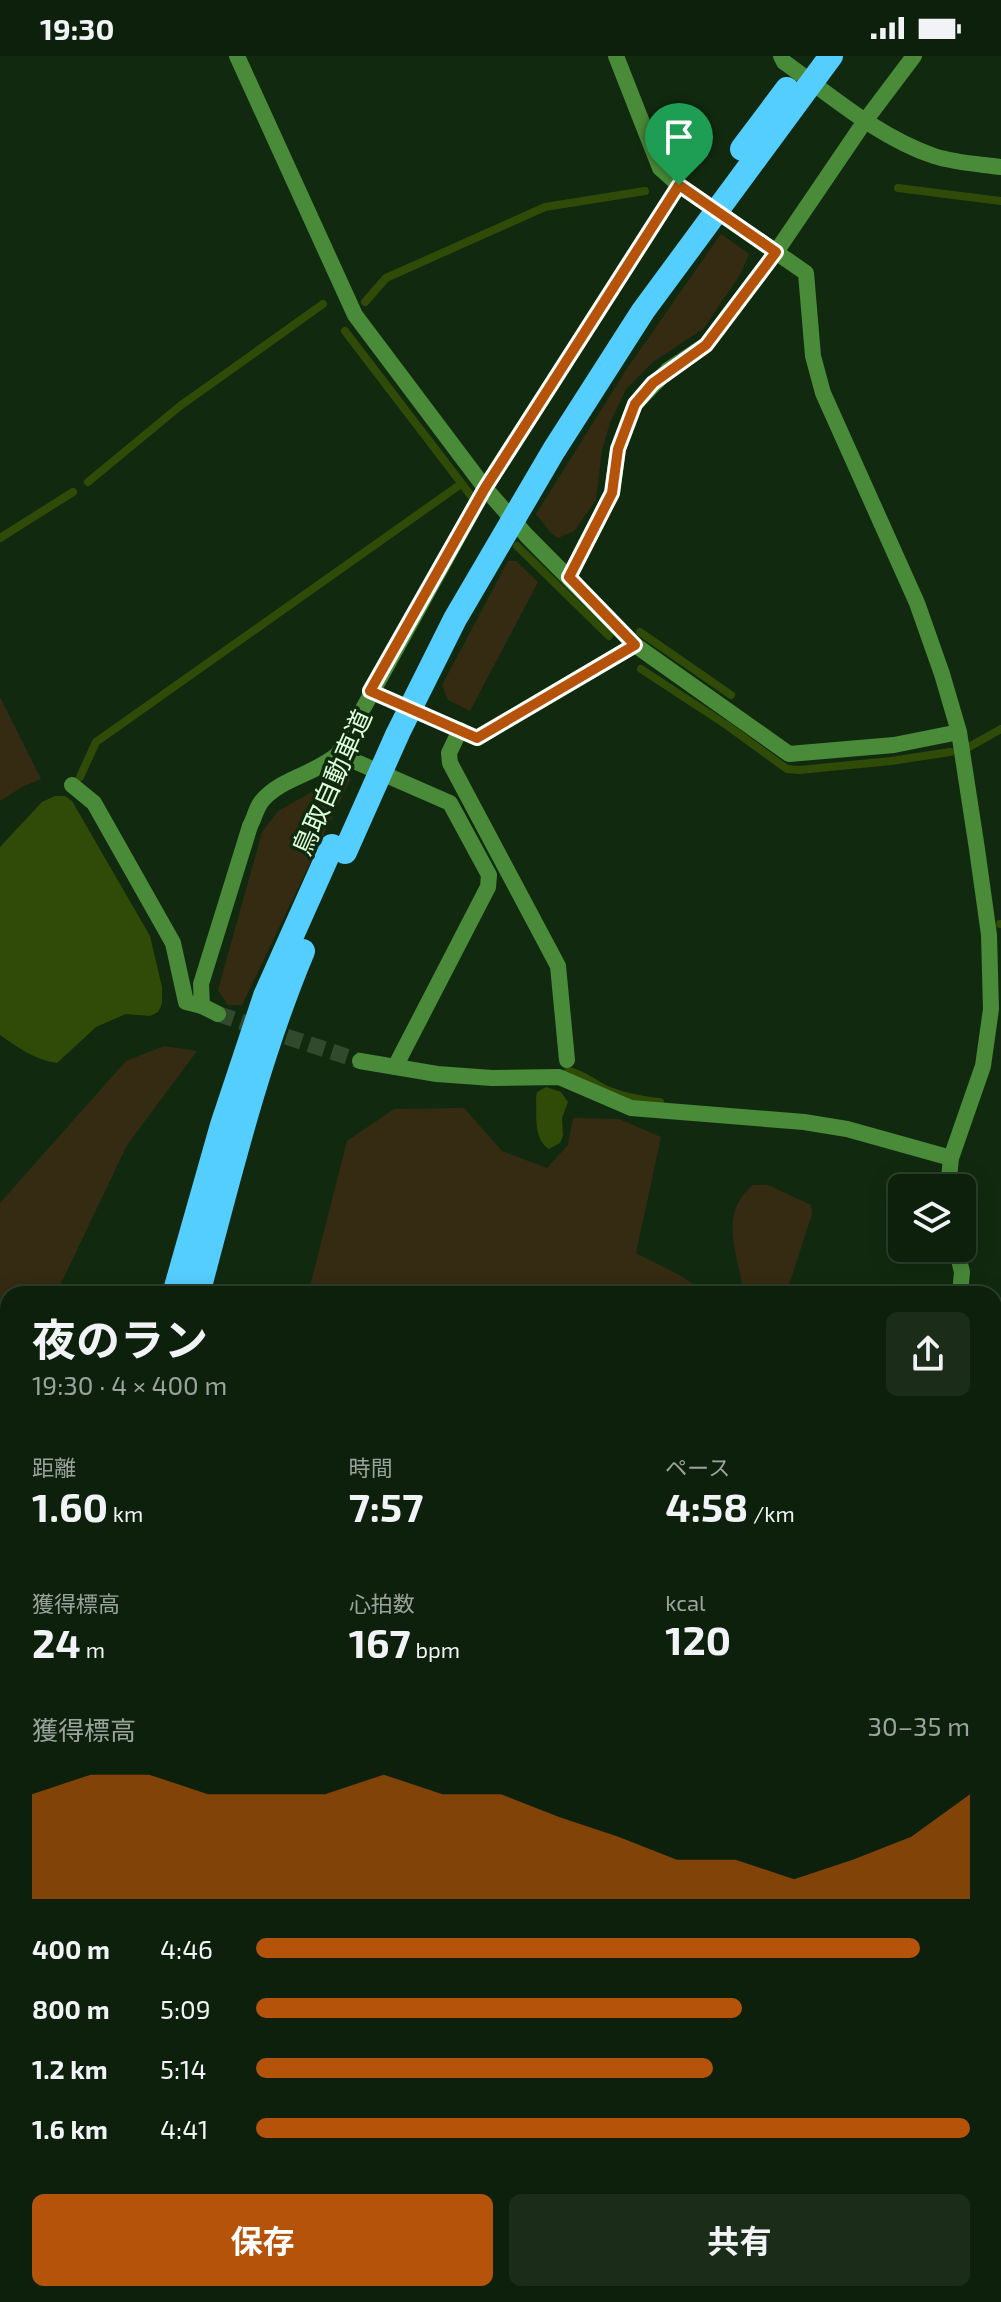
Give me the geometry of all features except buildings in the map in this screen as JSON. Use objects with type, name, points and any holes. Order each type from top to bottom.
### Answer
[{"type":"highway","name":"鳥取自動車道","points":[[200,1286],[241,1133],[282,1002],[338,849],[441,612],[543,441],[633,303],[812,56]]},
{"type":"highway","name":"鳥取自動車道","points":[[176,1286],[222,1125],[265,996],[455,619],[554,450],[643,311],[831,56]]},
{"type":"street","points":[[237,56],[355,315],[485,488],[527,536],[635,645],[789,754],[894,745],[959,732]]},
{"type":"street","points":[[616,56],[660,168],[679,185],[806,273],[813,356],[823,393],[917,603],[942,674],[959,732],[989,935],[991,1009],[983,1066],[951,1158],[949,1174]]},
{"type":"street","points":[[781,56],[784,62],[865,121],[910,147],[938,157],[1001,167]]},
{"type":"street","points":[[569,577],[612,493],[618,449],[635,404],[653,383],[706,345],[776,252],[865,121],[914,56]]},
{"type":"street","points":[[72,785],[94,803],[173,943],[186,1002],[210,1010],[201,984],[260,803],[275,789],[327,764],[338,754],[370,691],[485,488],[679,185]]},
{"type":"street","points":[[370,691],[477,738],[635,645]]},
{"type":"street","points":[[460,730],[449,753],[450,763],[558,966],[567,1060]]},
{"type":"street","points":[[338,754],[450,803],[489,875],[488,887],[395,1067]]},
{"type":"street","points":[[360,1061],[492,1078],[559,1077],[631,1108],[804,1122],[847,1129],[951,1158]]},
{"type":"street","points":[[960,1262],[961,1286]]},
{"type":"shaded area","points":[[721,234],[749,254],[741,273],[704,328],[653,362],[626,389],[610,423],[602,450],[596,500],[574,531],[558,538],[536,514],[626,370]]},
{"type":"shaded area","points":[[508,561],[516,561],[538,582],[470,711],[448,700],[442,685]]},
{"type":"shaded area","points":[[0,697],[41,779],[0,801]]},
{"type":"shaded area","points":[[340,776],[351,778],[242,1005],[228,1005],[218,990],[262,832],[278,811]]},
{"type":"shaded area","points":[[55,796],[65,796],[72,801],[150,936],[162,987],[162,1004],[158,1012],[150,1016],[126,1014],[96,1027],[57,1063],[34,1056],[0,1035],[0,847],[42,802]]},
{"type":"shaded area","points":[[164,1046],[197,1051],[127,1145],[60,1286],[0,1286],[0,1203],[126,1061]]},
{"type":"shaded area","points":[[546,1087],[561,1092],[568,1102],[562,1118],[563,1136],[560,1143],[549,1149],[540,1139],[536,1119],[537,1092]]},
{"type":"shaded area","points":[[464,1108],[502,1151],[547,1168],[568,1145],[573,1118],[619,1119],[661,1137],[636,1253],[696,1286],[310,1286],[347,1141],[394,1109]]},
{"type":"shaded area","points":[[753,1185],[768,1185],[811,1205],[812,1214],[787,1286],[742,1286],[733,1223],[742,1197]]},
{"type":"waterway","points":[[898,188],[1001,201]]},
{"type":"waterway","points":[[365,302],[386,278],[545,207],[645,191]]},
{"type":"waterway","points":[[88,482],[180,406],[323,304]]},
{"type":"waterway","points":[[345,331],[475,501]]},
{"type":"waterway","points":[[80,777],[96,742],[461,484]]},
{"type":"waterway","points":[[0,538],[73,492]]},
{"type":"waterway","points":[[517,546],[609,636]]},
{"type":"waterway","points":[[640,632],[731,695]]},
{"type":"waterway","points":[[641,669],[787,769],[891,761],[950,752]]},
{"type":"waterway","points":[[969,747],[1001,729]]},
{"type":"waterway","points":[[568,1071],[617,1094],[660,1102]]},
{"type":"tunnel","points":[[218,1014],[360,1061]]},
{"type":"route","points":[[679,185],[776,252],[706,345],[668,370],[635,404],[618,449],[612,493],[569,577],[635,645],[477,738],[370,691],[485,488],[679,185]]}]
